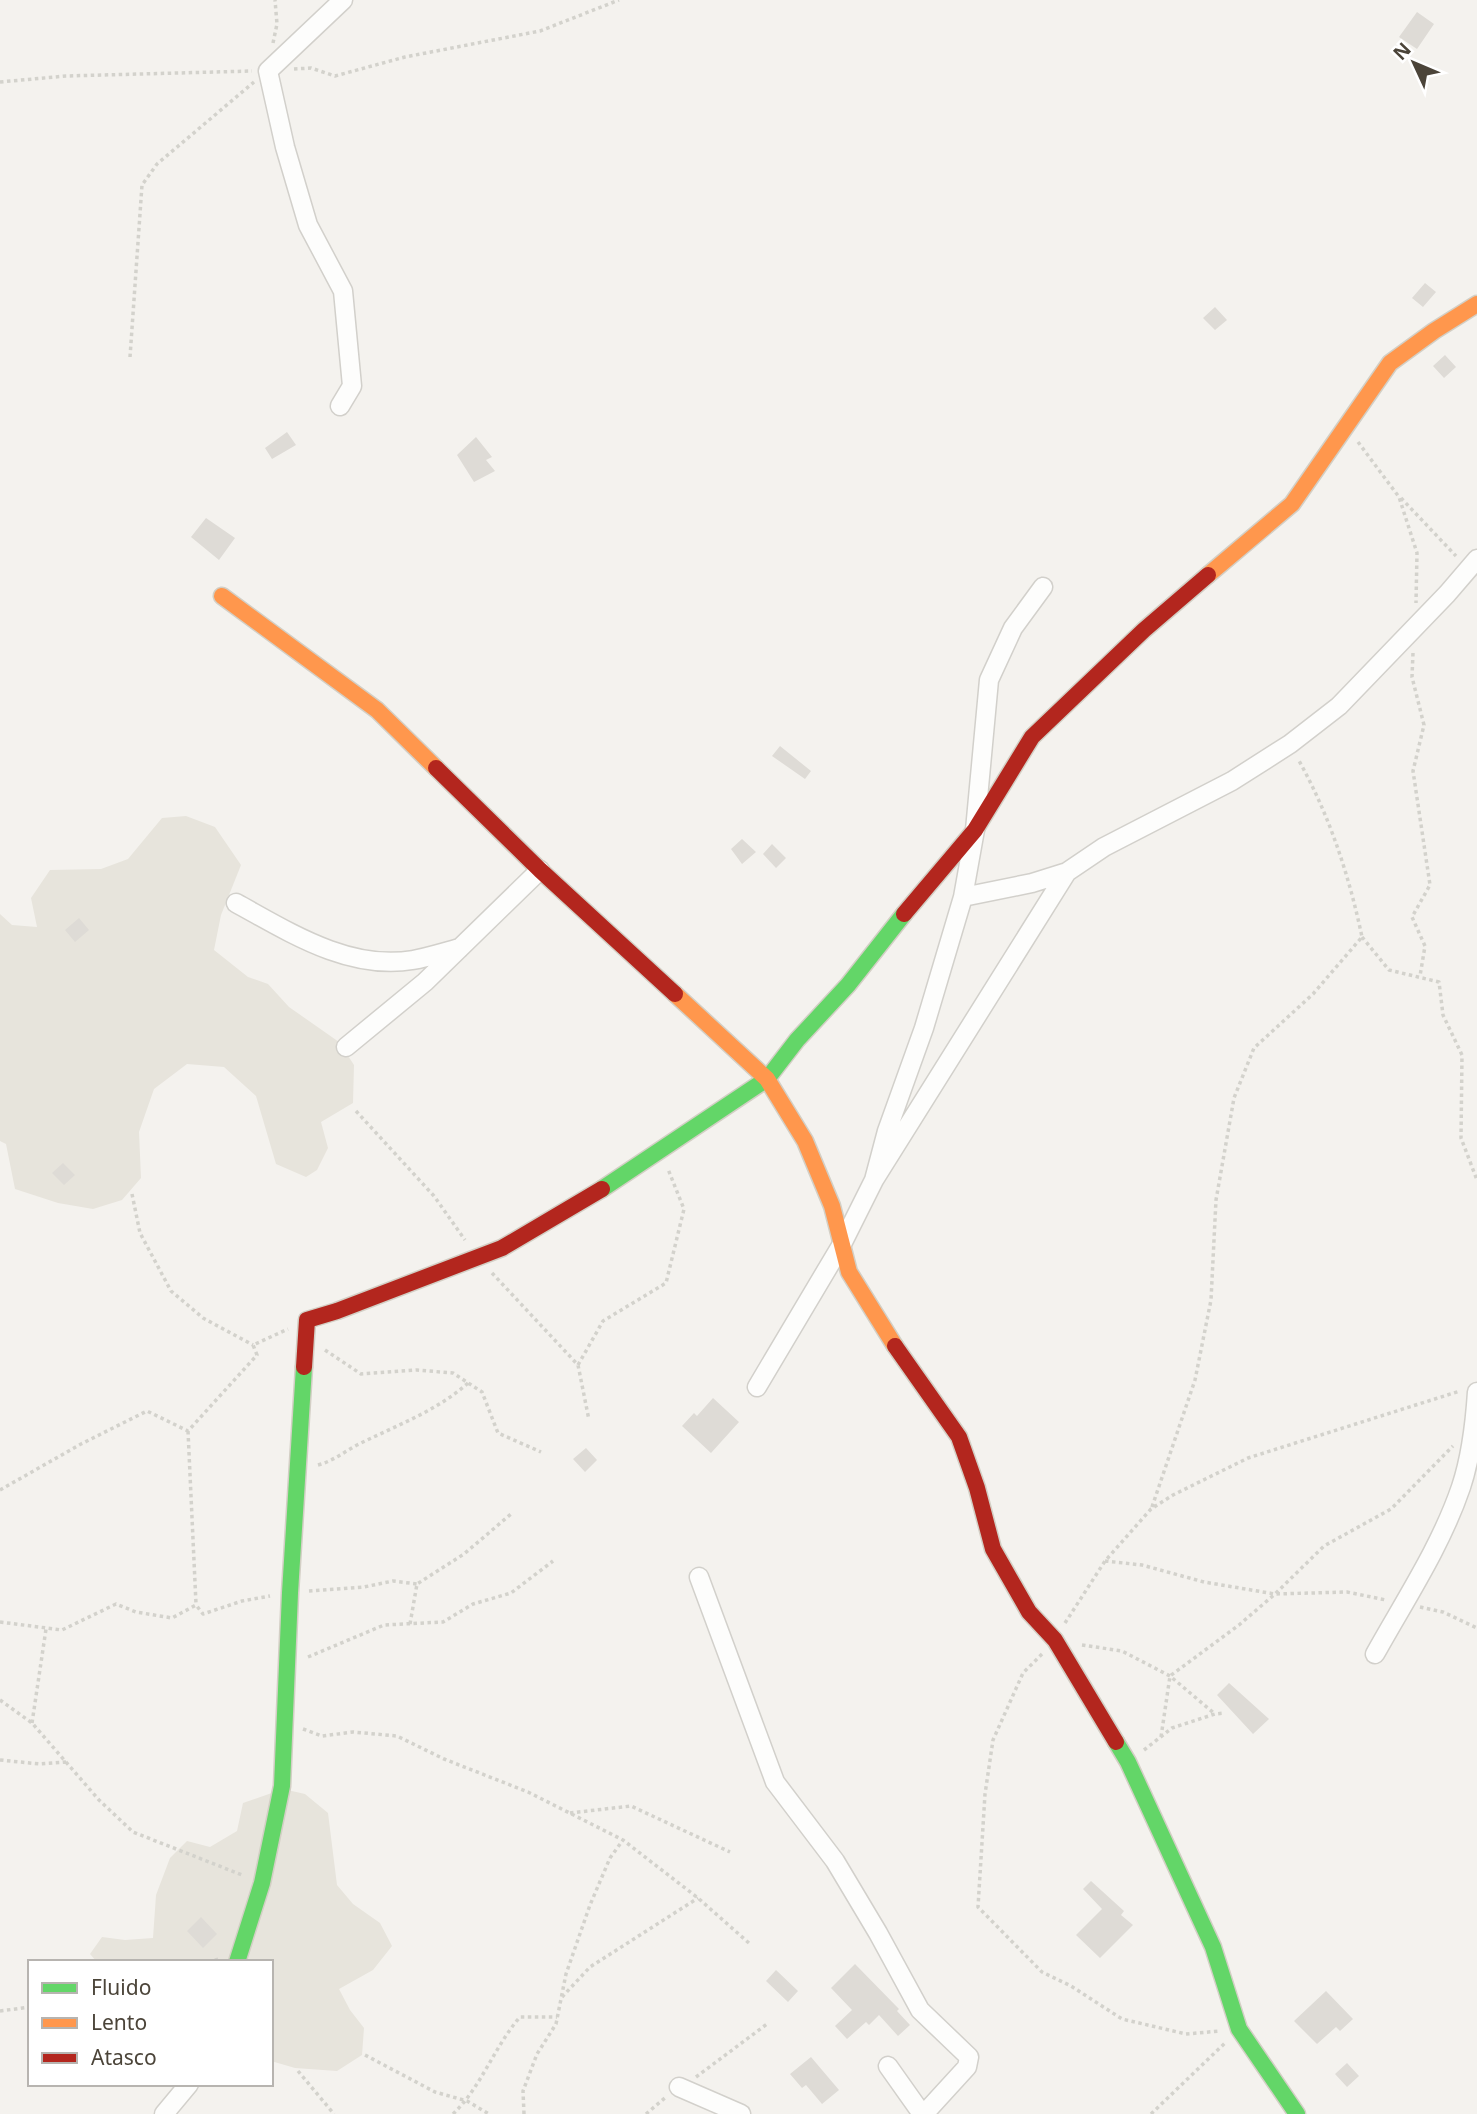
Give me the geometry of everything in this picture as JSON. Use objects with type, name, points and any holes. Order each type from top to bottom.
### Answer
[{"type":"street","points":[[340,406],[352,386],[343,291],[308,225],[285,147],[268,71],[343,0]]},
{"type":"street","points":[[238,1960],[262,1883],[282,1786],[290,1593],[307,1320],[502,1248],[597,1193],[767,1079],[975,830],[1032,737],[1144,630],[1292,504],[1390,363],[1477,304]]},
{"type":"street","points":[[963,897],[1032,883],[1067,872],[1104,847],[1232,781],[1290,744],[1339,706],[1473,564]]},
{"type":"street","points":[[874,1180],[887,1131],[924,1028],[963,897],[975,830],[989,680],[1013,628],[1043,587]]},
{"type":"street","points":[[222,596],[377,710],[540,870],[767,1079],[805,1142],[832,1206],[849,1272],[877,1320],[959,1437],[977,1488],[993,1549],[1029,1612],[1055,1640],[1128,1762],[1213,1947],[1240,2029],[1297,2114]]},
{"type":"street","points":[[346,1047],[464,947],[540,870]]},
{"type":"street","points":[[757,1387],[842,1244],[874,1180],[1067,872]]},
{"type":"street","points":[[236,903],[330,951],[377,960],[411,960],[464,947]]},
{"type":"street","points":[[1375,1654],[1445,1527],[1462,1485],[1475,1421],[1472,1390]]},
{"type":"street","points":[[699,1577],[775,1782],[835,1861],[920,2010],[969,2057],[967,2067],[923,2114],[888,2066]]},
{"type":"street","points":[[164,2114],[187,2086]]},
{"type":"street","points":[[678,2088],[741,2114]]},
{"type":"path","points":[[130,357],[142,185],[157,164],[268,71],[277,24],[275,0]]},
{"type":"path","points":[[0,82],[66,76],[311,68],[335,76],[405,57],[540,31],[620,0]]},
{"type":"path","points":[[1346,427],[1399,497],[1473,564]]},
{"type":"path","points":[[1399,497],[1417,553],[1412,677],[1423,725],[1413,771],[1430,886],[1412,917],[1424,946],[1420,976]]},
{"type":"path","points":[[1290,744],[1315,789],[1352,891],[1362,937],[1389,970],[1439,982],[1443,1016],[1462,1055],[1461,1138],[1477,1180]]},
{"type":"path","points":[[1151,1509],[1195,1380],[1211,1300],[1216,1200],[1234,1098],[1254,1048],[1313,994],[1362,937]]},
{"type":"path","points":[[578,1365],[603,1321],[666,1283],[684,1209],[661,1151]]},
{"type":"path","points":[[132,1194],[140,1233],[172,1291],[203,1318],[253,1345],[257,1355],[188,1431],[196,1605],[203,1614],[242,1601],[290,1593],[364,1587],[393,1581],[418,1584],[464,1554],[511,1514]]},
{"type":"path","points":[[253,1345],[307,1320]]},
{"type":"path","points":[[305,1340],[331,1353],[361,1374],[417,1370],[453,1373],[482,1392],[498,1433],[541,1452]]},
{"type":"path","points":[[299,1470],[330,1461],[449,1400],[468,1383]]},
{"type":"path","points":[[1240,2029],[1186,2034],[1122,2019],[1071,1986],[1042,1972],[978,1907],[985,1794],[993,1740],[1023,1673],[1055,1640],[1105,1561],[1151,1509],[1173,1495],[1248,1458],[1472,1390]]},
{"type":"path","points":[[0,1490],[81,1444],[148,1411],[188,1431]]},
{"type":"path","points":[[1161,1737],[1170,1676],[1239,1625],[1324,1546],[1391,1509],[1441,1460],[1475,1421]]},
{"type":"path","points":[[287,1666],[384,1625],[443,1622],[473,1604],[511,1593],[553,1561]]},
{"type":"path","points":[[1105,1561],[1142,1565],[1204,1582],[1275,1594],[1347,1592],[1443,1612],[1477,1628]]},
{"type":"path","points":[[411,1624],[418,1584]]},
{"type":"path","points":[[0,1622],[62,1630],[116,1604],[135,1612],[172,1618],[196,1605]]},
{"type":"path","points":[[32,1723],[46,1629]]},
{"type":"path","points":[[1055,1640],[1122,1651],[1170,1676],[1215,1714]]},
{"type":"path","points":[[0,1700],[32,1723],[99,1800],[133,1832],[262,1883]]},
{"type":"path","points":[[1128,1762],[1171,1728],[1225,1713]]},
{"type":"path","points":[[285,1722],[322,1736],[353,1732],[397,1736],[444,1759],[528,1791],[623,1840],[750,1944]]},
{"type":"path","points":[[0,1760],[40,1764],[66,1762]]},
{"type":"path","points":[[568,1813],[631,1806],[730,1852]]},
{"type":"path","points":[[524,2114],[523,2091],[537,2054],[556,2024],[566,1974],[590,1905],[610,1858],[623,1840]]},
{"type":"path","points":[[561,1998],[590,1967],[698,1899]]},
{"type":"path","points":[[0,2011],[28,2007]]},
{"type":"path","points":[[453,2114],[467,2101],[492,2062],[505,2035],[520,2017],[557,2017]]},
{"type":"path","points":[[646,2114],[767,2024]]},
{"type":"path","points":[[1151,2114],[1240,2029]]},
{"type":"path","points":[[365,2055],[435,2092],[467,2101],[489,2114]]},
{"type":"path","points":[[298,2071],[334,2114]]},
{"type":"shaded area","points":[[186,816],[215,827],[241,865],[221,915],[214,950],[248,977],[268,984],[289,1007],[339,1042],[354,1065],[353,1103],[321,1122],[328,1148],[317,1170],[306,1177],[276,1164],[256,1096],[224,1067],[187,1064],[154,1089],[139,1132],[141,1178],[122,1200],[93,1209],[58,1203],[15,1189],[6,1144],[0,1141],[0,914],[12,925],[37,927],[31,898],[50,870],[101,869],[128,859],[162,818]]},
{"type":"shaded area","points":[[283,1789],[305,1794],[328,1813],[337,1885],[353,1904],[380,1923],[392,1946],[373,1970],[339,1989],[364,2028],[362,2055],[337,2071],[295,2068],[273,2062],[273,1960],[95,1960],[90,1954],[102,1937],[125,1940],[153,1938],[156,1895],[170,1858],[187,1841],[210,1847],[237,1831],[243,1803]]},
{"type":"building","points":[[1417,12],[1434,24],[1417,49],[1399,37]]},
{"type":"building","points":[[1425,283],[1436,292],[1423,307],[1412,298]]},
{"type":"building","points":[[1215,307],[1227,320],[1215,330],[1203,318]]},
{"type":"building","points":[[1445,355],[1456,367],[1444,378],[1433,366]]},
{"type":"building","points":[[287,432],[296,445],[272,459],[265,448]]},
{"type":"building","points":[[476,437],[492,457],[486,460],[495,471],[474,482],[457,455]]},
{"type":"building","points":[[206,518],[235,538],[219,560],[191,537]]},
{"type":"building","points":[[780,746],[811,771],[805,779],[772,756]]},
{"type":"building","points":[[742,839],[756,852],[742,864],[731,849]]},
{"type":"building","points":[[772,844],[786,858],[776,868],[763,854]]},
{"type":"building","points":[[79,918],[89,930],[75,942],[65,930]]},
{"type":"building","points":[[63,1163],[75,1175],[64,1185],[52,1173]]},
{"type":"building","points":[[713,1398],[739,1422],[711,1453],[682,1426],[694,1413],[697,1416]]},
{"type":"building","points":[[586,1448],[597,1460],[585,1472],[573,1459]]},
{"type":"building","points":[[1229,1683],[1269,1719],[1253,1734],[1217,1695]]},
{"type":"building","points":[[1091,1881],[1124,1911],[1121,1915],[1133,1925],[1100,1958],[1076,1935],[1102,1909],[1083,1889]]},
{"type":"building","points":[[201,1917],[217,1934],[203,1948],[187,1931]]},
{"type":"building","points":[[855,1964],[899,2009],[897,2011],[910,2025],[898,2036],[879,2015],[869,2025],[866,2022],[847,2039],[835,2026],[852,2010],[831,1988]]},
{"type":"building","points":[[776,1970],[798,1991],[788,2002],[766,1981]]},
{"type":"building","points":[[1326,1991],[1353,2019],[1340,2031],[1336,2027],[1317,2044],[1294,2021]]},
{"type":"building","points":[[811,2057],[839,2090],[822,2104],[806,2085],[802,2088],[790,2074]]},
{"type":"building","points":[[1347,2063],[1359,2076],[1347,2087],[1335,2074]]},
{"type":"traffic: fast","points":[[602,1189],[767,1079],[797,1040],[848,985],[904,914]]},
{"type":"traffic: fast","points":[[238,1960],[262,1883],[282,1786],[290,1593],[304,1367]]},
{"type":"traffic: fast","points":[[1116,1742],[1128,1762],[1213,1947],[1239,2029],[1297,2114]]},
{"type":"traffic: slow","points":[[1208,575],[1292,504],[1390,363],[1477,304]]},
{"type":"traffic: slow","points":[[222,596],[377,710],[436,768]]},
{"type":"traffic: slow","points":[[675,994],[767,1079],[805,1141],[832,1206],[849,1272],[895,1346]]},
{"type":"traffic: jam","points":[[904,914],[975,830],[1032,737],[1144,630],[1208,575]]},
{"type":"traffic: jam","points":[[436,768],[540,870],[675,994]]},
{"type":"traffic: jam","points":[[304,1367],[307,1320],[502,1248],[602,1189]]},
{"type":"traffic: jam","points":[[895,1346],[959,1437],[977,1488],[993,1549],[1029,1612],[1055,1640],[1116,1742]]}]
